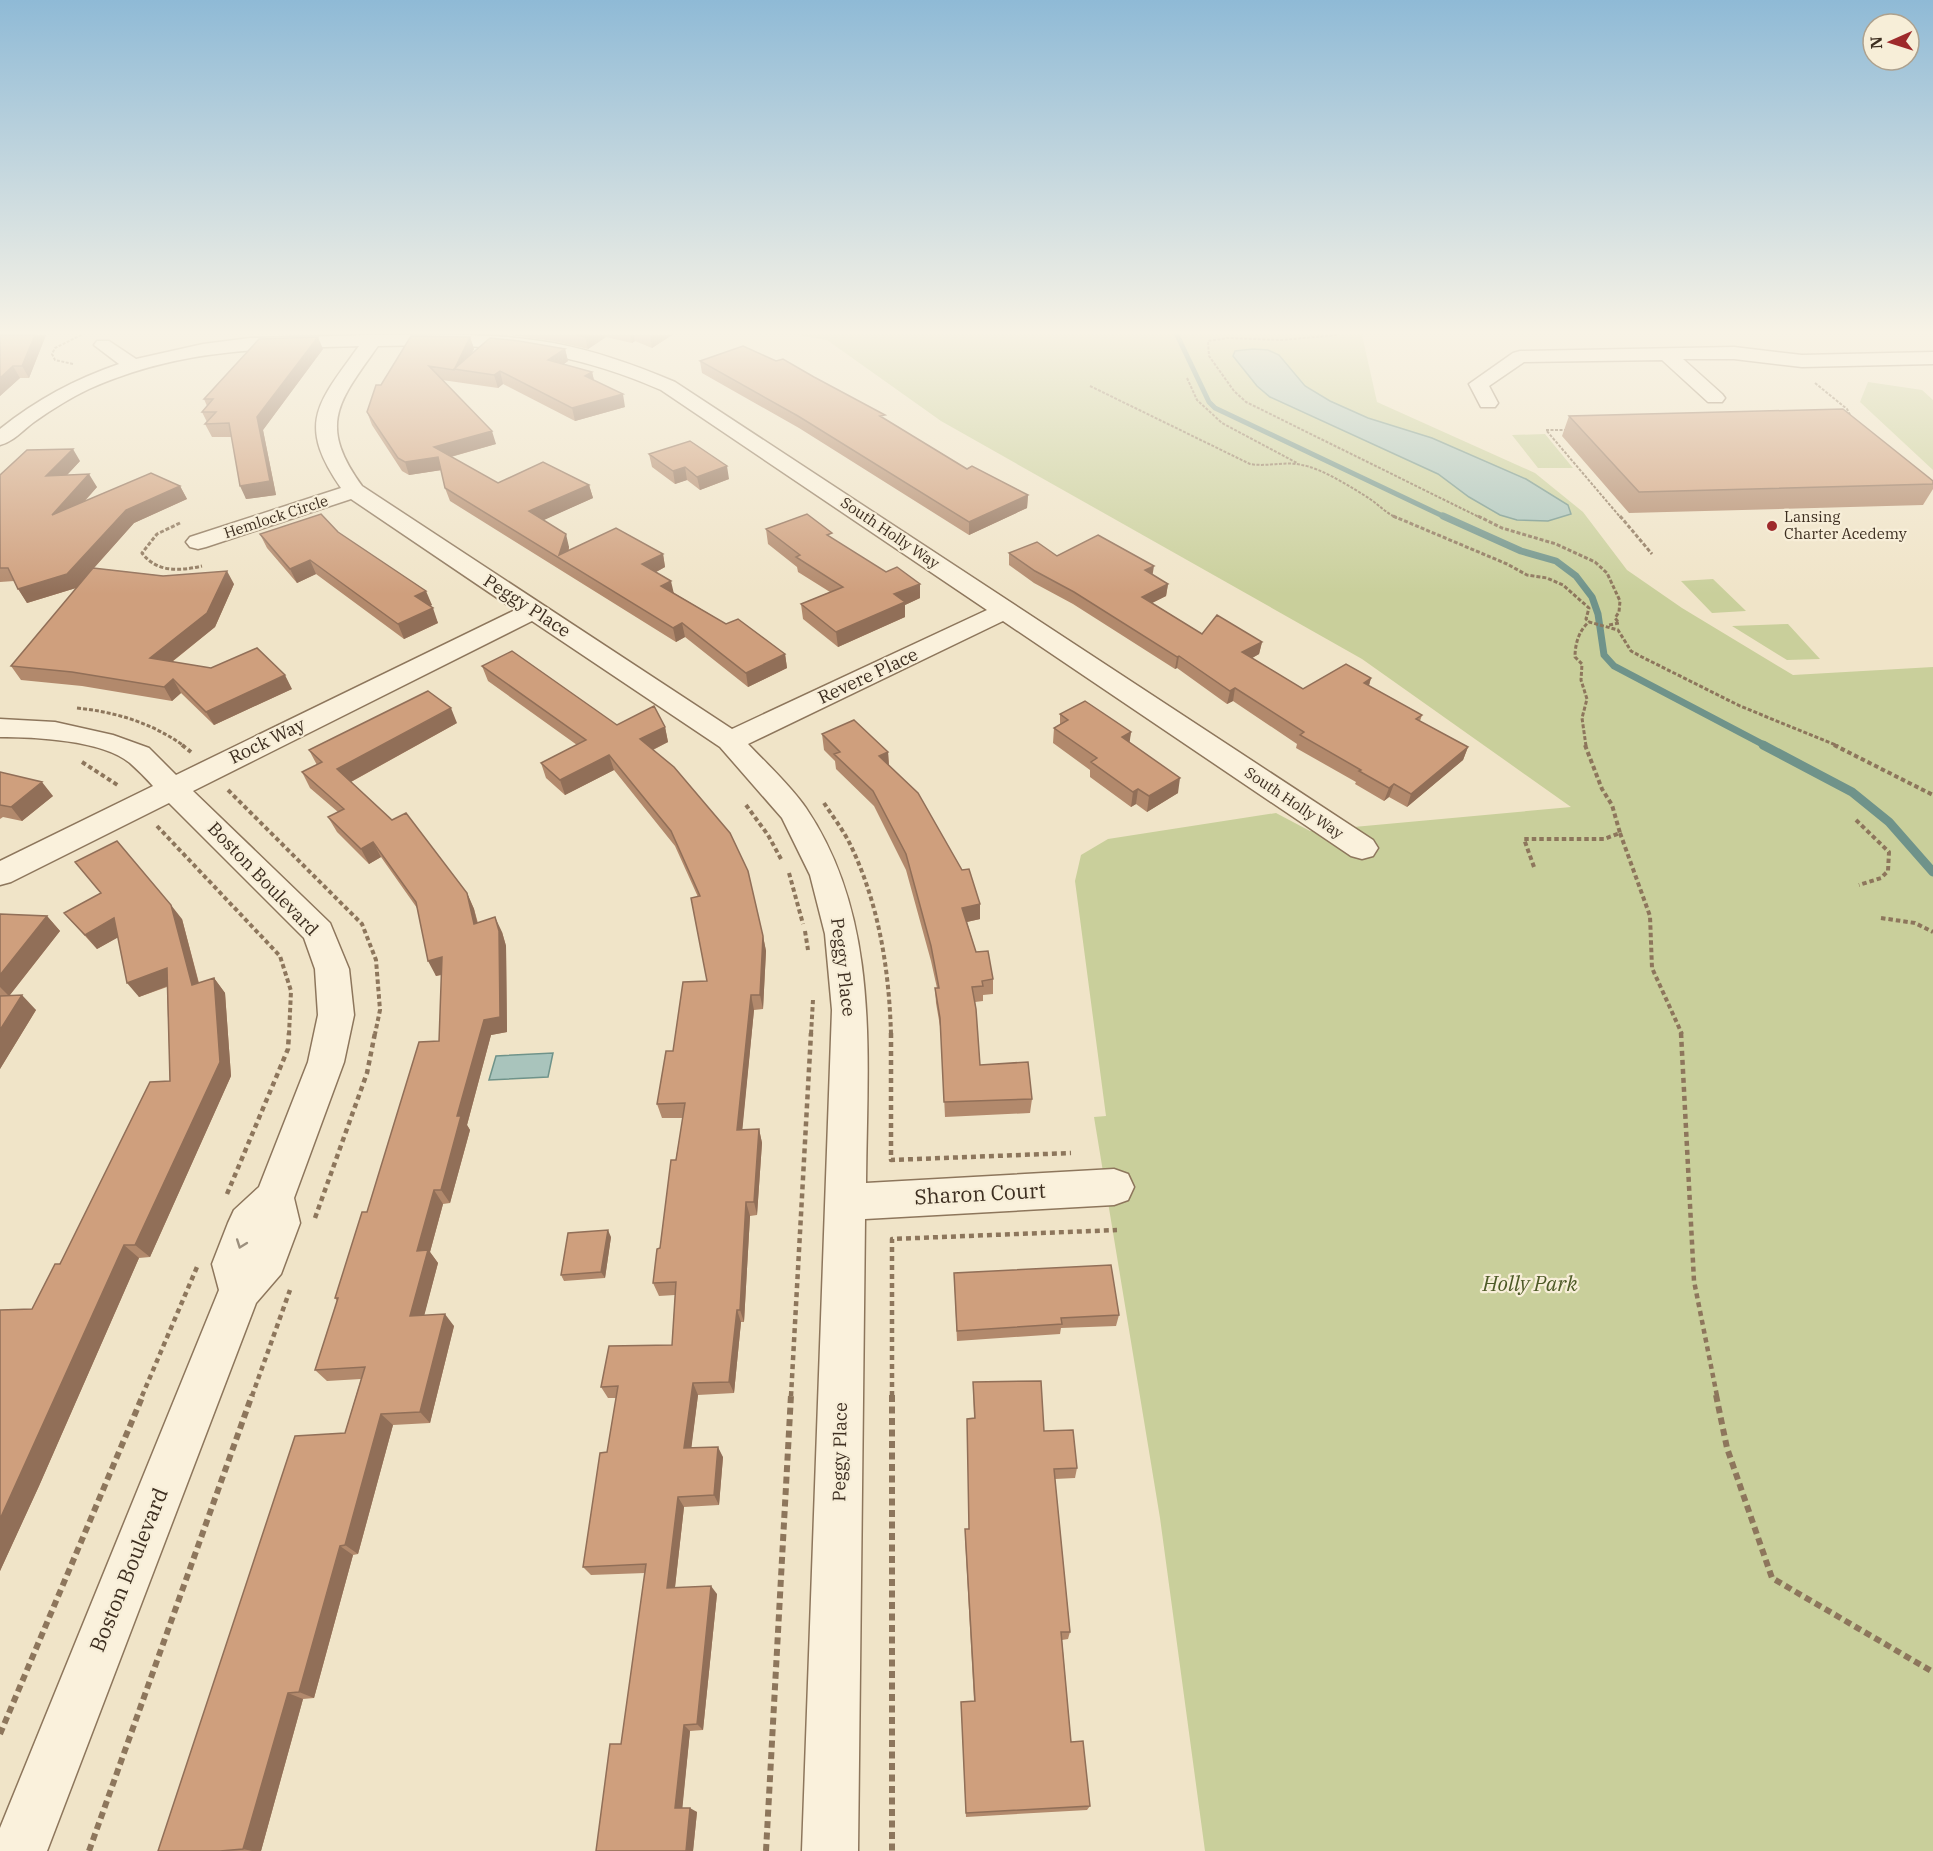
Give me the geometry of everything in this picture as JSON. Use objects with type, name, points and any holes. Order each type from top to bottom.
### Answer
[{"type":"street","name":"South Holly Way","points":[[0,439],[20,421]]},
{"type":"street","name":"Peggy Place","points":[[325,421],[324,435],[329,455],[354,491],[730,741],[794,813],[826,874],[842,934],[850,1010],[830,1851]]},
{"type":"street","name":"South Holly Way","points":[[721,421],[1362,849]]},
{"type":"street","name":"Hemlock Circle","points":[[198,542],[354,491]]},
{"type":"street","name":"Rock Way","points":[[0,874],[534,610]]},
{"type":"street","name":"Revere Place","points":[[730,741],[1006,610]]},
{"type":"street","name":"Boston Boulevard","points":[[0,728],[69,731],[101,739],[139,755],[318,932],[332,969],[336,1015],[326,1062],[274,1198],[248,1223],[244,1233],[233,1264],[240,1290],[19,1851]]},
{"type":"street","name":"Sharon Court","points":[[846,1202],[1114,1187]]},
{"type":"path","points":[[1160,421],[1216,450],[1250,464],[1262,466],[1300,464]]},
{"type":"path","points":[[1220,421],[1300,464],[1351,487],[1388,514],[1507,564],[1527,575],[1547,578],[1563,585],[1583,600],[1589,608],[1586,619],[1589,622]]},
{"type":"path","points":[[1286,421],[1503,528],[1557,544],[1595,562],[1607,573],[1620,601],[1620,612],[1616,618],[1619,623],[1605,625]]},
{"type":"path","points":[[1570,430],[1546,430],[1652,554]]},
{"type":"path","points":[[1933,795],[1841,748],[1740,706],[1642,657],[1631,651],[1618,630],[1589,622],[1585,625],[1575,645],[1575,657],[1582,664],[1581,680],[1587,699],[1581,710],[1580,724],[1590,761],[1598,774],[1602,790],[1613,806],[1613,819],[1650,916],[1652,968],[1682,1035],[1694,1281],[1727,1448],[1772,1578],[1933,1672]]},
{"type":"path","points":[[79,760],[123,789],[112,794]]},
{"type":"path","points":[[224,786],[362,924],[376,960],[380,1010],[367,1073],[315,1220]]},
{"type":"path","points":[[741,798],[768,835],[789,873],[806,932],[809,955]]},
{"type":"path","points":[[823,802],[845,831],[862,867],[878,915],[887,962],[891,1160],[1072,1153]]},
{"type":"path","points":[[1856,820],[1889,852],[1888,871],[1881,878],[1858,885]]},
{"type":"path","points":[[152,822],[279,956],[291,991],[288,1049],[223,1204]]},
{"type":"path","points":[[1534,867],[1524,839],[1604,838],[1620,833]]},
{"type":"path","points":[[1881,918],[1906,920],[1925,926],[1933,932]]},
{"type":"path","points":[[766,1851],[813,990]]},
{"type":"path","points":[[892,1851],[892,1239],[1118,1230]]},
{"type":"path","points":[[0,1734],[200,1259]]},
{"type":"path","points":[[89,1851],[290,1288]]},
{"type":"green space","name":"Holly Park","points":[[942,421],[1420,421],[1535,473],[1583,512],[1627,570],[1682,608],[1793,675],[1933,667],[1933,1851],[1205,1851],[1160,1518],[1094,1117],[1106,1116],[1075,881],[1081,855],[1108,839],[1276,813],[1310,831],[1571,807],[1362,659]]},
{"type":"green space","points":[[1881,421],[1933,421],[1933,470]]},
{"type":"green space","points":[[1545,434],[1573,468],[1538,468],[1512,435]]},
{"type":"green space","points":[[1713,579],[1746,611],[1712,613],[1681,581]]},
{"type":"green space","points":[[1788,624],[1820,659],[1787,660],[1732,626]]},
{"type":"water","points":[[1323,421],[1379,421],[1432,438],[1526,479],[1568,505],[1571,514],[1548,521],[1517,520],[1500,515],[1469,497],[1438,474]]},
{"type":"water","points":[[553,1053],[548,1077],[489,1080],[496,1056]]},
{"type":"building","points":[[207,421],[258,421],[270,481],[240,486],[229,423],[205,424]]},
{"type":"building","points":[[373,421],[483,421],[492,431],[434,447],[498,483],[543,462],[589,485],[529,511],[566,534],[559,555],[616,528],[663,554],[642,564],[671,581],[661,586],[726,624],[738,619],[785,654],[746,673],[682,623],[673,628],[445,488],[438,457],[405,462],[398,458]]},
{"type":"building","points":[[807,421],[889,421],[967,469],[972,466],[1028,495],[969,522]]},
{"type":"building","points":[[1574,421],[1858,421],[1933,481],[1933,484],[1639,492]]},
{"type":"building","points":[[690,441],[727,466],[697,477],[685,467],[673,471],[649,454]]},
{"type":"building","points":[[73,449],[46,476],[89,474],[52,515],[151,473],[180,486],[126,510],[67,574],[18,589],[8,568],[0,568],[0,475],[27,450]]},
{"type":"building","points":[[321,514],[338,532],[426,591],[415,596],[433,608],[398,624],[310,560],[290,569],[260,534]]},
{"type":"building","points":[[807,514],[832,533],[827,535],[886,572],[897,567],[920,584],[894,594],[905,602],[836,632],[801,604],[843,587],[796,557],[800,555],[766,529]]},
{"type":"building","points":[[1098,535],[1154,566],[1145,570],[1168,584],[1142,597],[1202,634],[1217,615],[1262,642],[1242,652],[1303,689],[1346,664],[1371,678],[1364,683],[1422,715],[1416,719],[1468,747],[1411,794],[1394,784],[1389,788],[1300,735],[1304,732],[1235,688],[1230,691],[1179,656],[1177,657],[1074,592],[1035,571],[1009,553],[1037,542],[1057,556]]},
{"type":"building","points":[[93,568],[163,576],[227,571],[207,613],[150,658],[211,668],[257,648],[285,675],[206,712],[173,679],[164,687],[72,672],[11,666]]},
{"type":"building","points":[[512,651],[617,725],[654,706],[665,727],[640,739],[674,767],[730,833],[748,871],[763,936],[760,995],[751,995],[737,1130],[759,1129],[754,1202],[746,1202],[740,1310],[737,1310],[729,1382],[693,1383],[684,1448],[718,1447],[714,1495],[678,1497],[667,1588],[711,1586],[697,1724],[684,1725],[675,1808],[690,1808],[686,1851],[596,1851],[610,1744],[621,1744],[646,1564],[583,1567],[600,1453],[607,1452],[618,1386],[601,1387],[609,1346],[672,1345],[676,1282],[653,1283],[657,1249],[660,1248],[671,1160],[676,1160],[685,1103],[657,1104],[666,1051],[673,1051],[683,982],[707,981],[691,898],[700,896],[671,831],[609,755],[560,780],[541,763],[586,740],[482,666]]},
{"type":"building","points":[[428,691],[451,708],[337,769],[392,820],[406,813],[467,893],[474,924],[495,917],[499,931],[500,1017],[484,1020],[457,1116],[461,1116],[441,1190],[434,1190],[417,1251],[428,1250],[410,1316],[445,1314],[420,1412],[381,1414],[345,1545],[340,1546],[299,1692],[288,1693],[243,1849],[158,1851],[295,1436],[345,1433],[365,1367],[315,1370],[362,1212],[367,1212],[419,1042],[439,1041],[442,957],[428,961],[416,902],[373,842],[361,849],[328,817],[344,809],[302,772],[322,762],[309,750]]},
{"type":"building","points":[[1085,701],[1131,732],[1122,737],[1180,778],[1149,796],[1138,789],[1133,792],[1091,762],[1097,758],[1054,728],[1068,720],[1060,714]]},
{"type":"building","points":[[854,720],[888,752],[879,756],[918,793],[962,870],[969,869],[980,904],[962,908],[976,952],[988,951],[993,979],[982,981],[983,986],[972,987],[980,1065],[1028,1062],[1032,1099],[944,1102],[940,1018],[935,988],[939,988],[931,946],[906,854],[873,791],[834,754],[840,752],[822,734]]},
{"type":"building","points":[[0,772],[42,782],[11,807],[0,805]]},
{"type":"building","points":[[117,841],[171,905],[192,985],[214,978],[220,1062],[135,1245],[124,1245],[0,1519],[0,1310],[32,1309],[55,1264],[60,1264],[150,1082],[170,1081],[167,968],[127,983],[114,918],[85,935],[64,913],[101,893],[75,862]]},
{"type":"building","points":[[0,914],[47,916],[0,975]]},
{"type":"building","points":[[22,995],[0,1030],[0,996]]},
{"type":"building","points":[[608,1230],[601,1272],[561,1275],[568,1233]]},
{"type":"building","points":[[1111,1265],[1119,1315],[1061,1318],[1062,1324],[957,1331],[954,1273]]},
{"type":"building","points":[[1041,1381],[1044,1431],[1073,1430],[1077,1468],[1054,1469],[1070,1632],[1061,1632],[1071,1742],[1083,1741],[1090,1806],[966,1813],[961,1702],[975,1701],[965,1529],[969,1529],[967,1419],[975,1418],[973,1382]]},
{"type":"waterway","points":[[1243,421],[1447,518]]},
{"type":"waterway","points":[[1443,516],[1521,551],[1556,561],[1576,576],[1592,597],[1598,614],[1604,655],[1614,666],[1766,746]]},
{"type":"waterway","points":[[1763,745],[1852,792],[1889,822],[1933,872]]},
{"type":"place","name":"Lansing Charter Acedemy","points":[[1772,526]]}]
